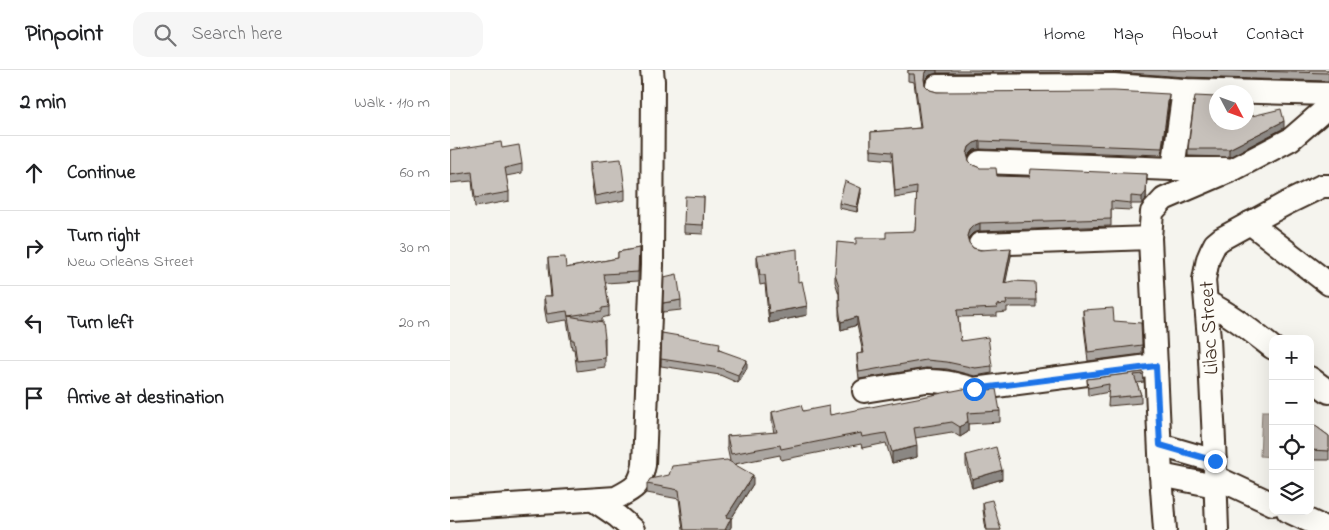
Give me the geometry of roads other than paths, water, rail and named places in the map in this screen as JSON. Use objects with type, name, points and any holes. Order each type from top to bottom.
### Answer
[{"type":"street","points":[[450,509],[616,498],[630,491],[641,480],[644,465],[652,265],[652,70]]},
{"type":"street","points":[[937,86],[1040,77],[1114,77],[1184,90],[1329,94]]},
{"type":"street","points":[[1173,169],[1184,90]]},
{"type":"street","points":[[1165,530],[1150,238],[1152,212],[1164,199],[1234,170],[1291,139],[1329,106]]},
{"type":"street","points":[[980,162],[1234,170]]},
{"type":"street","name":"Lilac Street","points":[[1217,530],[1209,339],[1204,280],[1208,259],[1215,244],[1221,239],[1285,204],[1323,187]]},
{"type":"street","points":[[1250,223],[1329,284]]},
{"type":"street","points":[[980,244],[1150,238]]},
{"type":"street","points":[[1206,302],[1237,320],[1269,345]]},
{"type":"street","points":[[864,392],[935,380],[974,389],[982,389],[1156,366]]},
{"type":"street","points":[[1313,380],[1329,392]]},
{"type":"street","points":[[1160,445],[1269,502]]},
{"type":"street","points":[[1161,476],[1215,475]]},
{"type":"street","points":[[595,500],[633,530]]},
{"type":"street","points":[[1297,515],[1329,530]]}]
